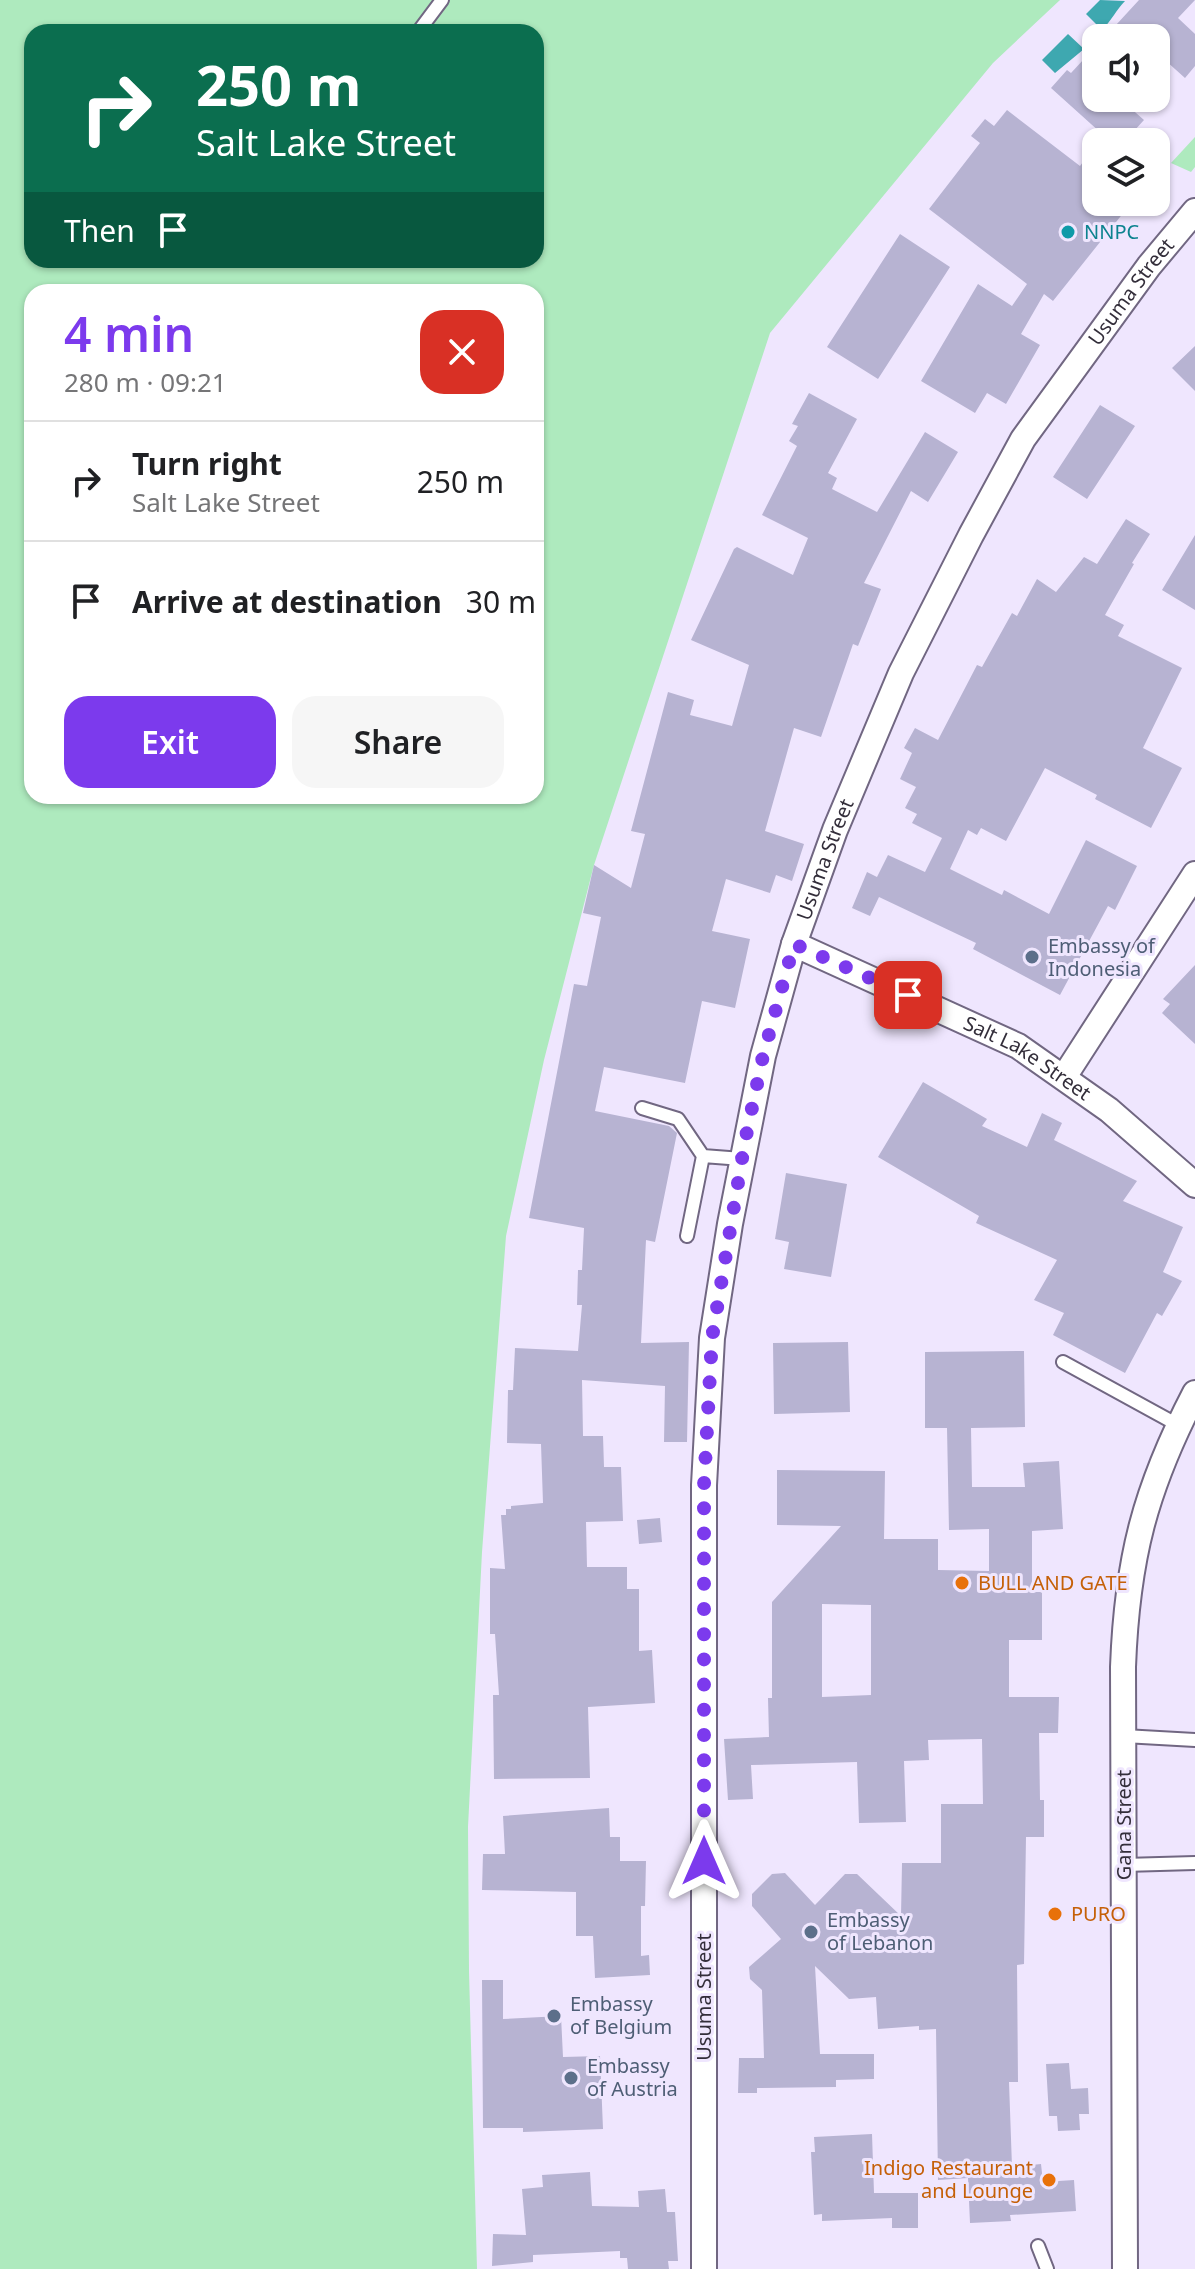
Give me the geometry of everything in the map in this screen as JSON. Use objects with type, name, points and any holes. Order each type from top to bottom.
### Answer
[{"type":"street","name":"Usuma Street","points":[[704,2269],[704,1485],[712,1338],[763,1056],[794,944],[835,830],[901,673],[978,521],[1023,439],[1149,266],[1195,211]]},
{"type":"street","points":[[1064,1077],[1195,874]]},
{"type":"street","name":"Salt Lake Street","points":[[794,944],[1018,1046],[1109,1110],[1195,1185]]},
{"type":"street","name":"Gana Street","points":[[1125,2269],[1125,1607],[1143,1512],[1178,1425],[1195,1393]]},
{"type":"lane","points":[[424,24],[442,0]]},
{"type":"lane","points":[[642,1108],[678,1119],[703,1156],[687,1236]]},
{"type":"lane","points":[[703,1156],[742,1159]]},
{"type":"lane","points":[[1063,1362],[1178,1425]]},
{"type":"lane","points":[[1124,1736],[1195,1740]]},
{"type":"lane","points":[[1124,1865],[1195,1863]]},
{"type":"lane","points":[[1038,2246],[1047,2269]]},
{"type":"shaded area","points":[[0,0],[1060,0],[993,63],[770,333],[594,865],[544,1060],[506,1236],[482,1552],[468,1827],[477,2269],[0,2269]]},
{"type":"shaded area","points":[[1100,0],[1125,1],[1107,24],[1096,24],[1086,14]]},
{"type":"shaded area","points":[[1068,34],[1082,47],[1082,51],[1055,73],[1042,60]]},
{"type":"shaded area","points":[[1195,137],[1195,167],[1191,172],[1171,163]]},
{"type":"building","points":[[1139,0],[1195,0],[1178,18],[1195,34],[1195,66],[1185,78],[1170,65],[1170,24],[1117,24]]},
{"type":"building","points":[[1082,61],[1082,112],[1135,112],[1144,120],[1137,128],[1095,128],[1051,88],[1067,70],[1071,73]]},
{"type":"building","points":[[1007,110],[1080,166],[1082,163],[1082,216],[1121,216],[1053,301],[1044,294],[1021,334],[1040,345],[1006,404],[987,393],[975,413],[921,381],[978,284],[1012,306],[1027,284],[929,209],[980,143],[971,136],[985,119],[994,126]]},
{"type":"building","points":[[900,234],[950,267],[878,379],[827,347]]},
{"type":"building","points":[[1195,346],[1195,391],[1172,368]]},
{"type":"building","points":[[809,393],[857,419],[828,473],[837,478],[832,489],[877,512],[925,432],[958,452],[928,502],[911,491],[864,583],[881,589],[858,646],[853,644],[821,737],[794,728],[765,831],[804,844],[792,881],[776,875],[770,893],[726,879],[712,931],[750,939],[735,1008],[702,1001],[685,1083],[604,1067],[595,1111],[669,1126],[677,1133],[655,1242],[646,1240],[641,1343],[689,1342],[687,1442],[664,1442],[665,1386],[582,1380],[583,1436],[603,1436],[604,1467],[621,1467],[623,1521],[586,1522],[587,1567],[627,1567],[627,1589],[639,1589],[639,1651],[652,1650],[655,1703],[588,1707],[590,1778],[494,1779],[493,1695],[499,1695],[495,1634],[490,1634],[490,1568],[505,1569],[501,1515],[506,1515],[506,1509],[511,1509],[511,1506],[543,1503],[541,1444],[507,1443],[508,1390],[513,1390],[515,1348],[578,1351],[582,1305],[577,1305],[578,1270],[582,1270],[584,1228],[529,1218],[574,984],[587,986],[601,917],[583,913],[594,865],[631,888],[645,834],[631,831],[668,692],[694,700],[690,715],[732,726],[749,665],[691,640],[737,547],[793,575],[808,538],[762,515],[797,446],[789,441],[798,426],[792,424]]},
{"type":"building","points":[[1100,405],[1135,426],[1087,499],[1053,477]]},
{"type":"building","points":[[1126,519],[1150,534],[1105,615],[1124,625],[1118,636],[1182,668],[1143,748],[1182,768],[1151,828],[1045,768],[1006,841],[981,828],[977,835],[968,830],[950,869],[1002,895],[1004,890],[1049,914],[1086,840],[1137,866],[1115,910],[1108,906],[1060,995],[973,949],[976,943],[879,897],[870,916],[852,908],[867,872],[877,877],[888,855],[925,872],[942,838],[912,823],[917,814],[905,808],[916,787],[900,779],[912,753],[904,748],[915,728],[938,740],[977,665],[982,667],[1012,613],[1017,616],[1037,579],[1056,592],[1084,557],[1097,564]]},
{"type":"building","points":[[1195,535],[1195,610],[1162,590]]},
{"type":"building","points":[[1195,965],[1195,1044],[1162,1013],[1170,1004],[1163,999]]},
{"type":"building","points":[[923,1082],[987,1119],[982,1126],[1027,1147],[1042,1113],[1062,1123],[1054,1140],[1137,1181],[1123,1201],[1183,1227],[1163,1272],[1182,1281],[1162,1316],[1157,1313],[1125,1373],[1053,1335],[1064,1313],[1034,1300],[1057,1260],[976,1223],[979,1216],[878,1157]]},
{"type":"building","points":[[786,1173],[847,1184],[831,1277],[784,1269],[789,1242],[775,1239]]},
{"type":"building","points":[[848,1342],[850,1412],[774,1414],[773,1343]]},
{"type":"building","points":[[1024,1351],[1025,1427],[971,1428],[972,1487],[1025,1487],[1023,1463],[1059,1461],[1063,1529],[1032,1531],[1032,1592],[1042,1592],[1042,1640],[1009,1640],[1009,1697],[1059,1697],[1058,1733],[1039,1733],[1044,1837],[1026,1837],[1024,1964],[1017,1965],[1018,2082],[1009,2082],[1012,2167],[1041,2164],[1043,2182],[1074,2180],[1076,2211],[1010,2215],[1011,2221],[970,2223],[968,2178],[938,2180],[936,2029],[919,2030],[919,2026],[878,2029],[876,1997],[849,1999],[815,1966],[820,2054],[874,2054],[874,2079],[836,2080],[836,2087],[757,2088],[757,2093],[738,2093],[739,2058],[764,2058],[762,1990],[750,1979],[749,1967],[781,1939],[752,1906],[752,1894],[772,1874],[785,1873],[815,1905],[845,1874],[857,1874],[901,1916],[902,1863],[941,1863],[941,1804],[983,1804],[982,1739],[928,1740],[929,1760],[904,1761],[906,1822],[859,1823],[857,1762],[751,1765],[753,1799],[728,1800],[724,1739],[769,1737],[772,1602],[841,1526],[777,1525],[777,1470],[885,1471],[884,1539],[938,1539],[938,1570],[989,1571],[989,1529],[949,1530],[947,1428],[925,1428],[925,1352]],"holes":[[[822,1604],[871,1605],[871,1695],[822,1697]]]},
{"type":"building","points":[[660,1518],[662,1542],[639,1544],[637,1520]]},
{"type":"building","points":[[609,1808],[610,1837],[620,1837],[620,1861],[646,1861],[645,1906],[641,1906],[641,1956],[649,1955],[650,1975],[595,1978],[593,1936],[576,1936],[576,1892],[482,1890],[483,1854],[505,1854],[503,1816]]},
{"type":"building","points":[[482,1980],[503,1980],[503,2019],[561,2016],[563,2057],[600,2056],[603,2129],[523,2132],[523,2128],[483,2128]]},
{"type":"building","points":[[1069,2063],[1071,2089],[1088,2088],[1089,2114],[1079,2114],[1080,2130],[1058,2131],[1057,2116],[1049,2116],[1046,2064]]},
{"type":"building","points":[[872,2134],[874,2193],[918,2193],[918,2228],[892,2228],[892,2218],[822,2221],[822,2214],[814,2215],[811,2152],[815,2152],[814,2137]]},
{"type":"building","points":[[590,2172],[592,2206],[639,2207],[638,2191],[665,2189],[667,2212],[675,2212],[678,2261],[668,2261],[669,2269],[628,2269],[627,2258],[620,2258],[620,2251],[533,2255],[533,2262],[492,2266],[493,2234],[526,2235],[522,2189],[543,2187],[542,2175]]},
{"type":"place","name":"NNPC","points":[[1068,232]]},
{"type":"place","name":"Embassy of Indonesia","points":[[1032,957]]},
{"type":"place","name":"BULL AND GATE","points":[[962,1583]]},
{"type":"place","name":"PURO","points":[[1055,1914]]},
{"type":"place","name":"Embassy of Lebanon","points":[[811,1932]]},
{"type":"place","name":"Embassy of Belgium","points":[[554,2016]]},
{"type":"place","name":"Embassy of Austria","points":[[571,2078]]},
{"type":"place","name":"Indigo Restaurant and Lounge","points":[[1049,2180]]},
{"type":"route","points":[[704,1861],[704,1485],[712,1338],[745,1141],[763,1056],[794,944],[908,995]]}]
